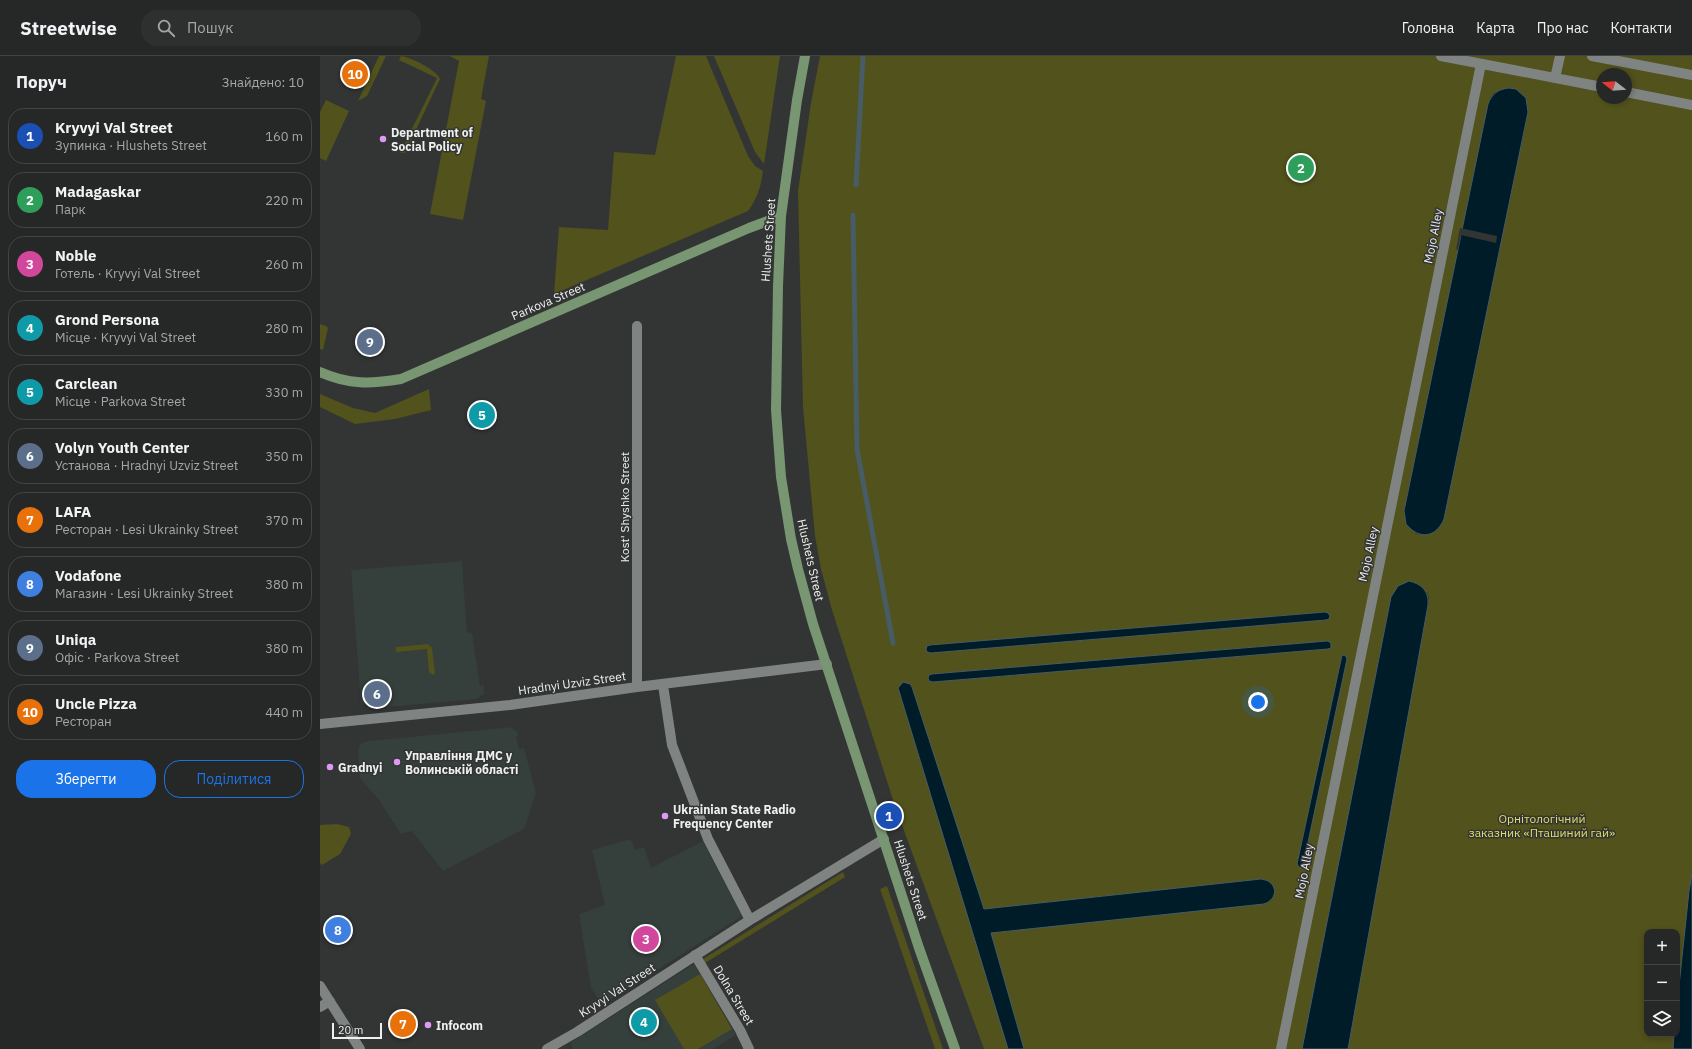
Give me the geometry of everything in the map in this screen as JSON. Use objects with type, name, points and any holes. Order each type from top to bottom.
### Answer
[{"type":"main road","name":"Hlushets Street","points":[[805,56],[797,100],[781,216],[776,410],[781,477],[798,569],[826,664],[919,948],[955,1049]]},
{"type":"main road","name":"Parkova Street","points":[[320,372],[359,383],[376,383],[401,379],[742,231],[781,216]]},
{"type":"street","points":[[1441,56],[1596,86]]},
{"type":"street","points":[[1555,78],[1560,56]]},
{"type":"street","points":[[1592,56],[1692,75]]},
{"type":"street","name":"Mojo Alley","points":[[1281,1049],[1481,64]]},
{"type":"street","points":[[1632,93],[1692,105]]},
{"type":"street","name":"Kost' Shyshko Street","points":[[637,326],[637,687]]},
{"type":"street","name":"Hradnyi Uzviz Street","points":[[320,724],[510,705],[637,687],[826,664]]},
{"type":"street","points":[[663,685],[672,746],[708,839],[750,920]]},
{"type":"street","name":"Kryvyi Val Street","points":[[547,1049],[750,920],[884,839]]},
{"type":"street","name":"Dolna Street","points":[[695,955],[740,1030],[749,1049]]},
{"type":"street","points":[[320,986],[360,1049]]},
{"type":"street","points":[[320,1007],[330,1000]]},
{"type":"shaded area","points":[[462,561],[467,632],[472,633],[480,686],[483,684],[484,694],[476,699],[387,707],[387,703],[361,705],[351,570]]},
{"type":"shaded area","points":[[513,727],[514,731],[517,731],[518,736],[516,737],[519,749],[524,748],[536,793],[524,829],[443,871],[412,831],[401,834],[379,800],[360,778],[358,753],[360,744],[368,741]]},
{"type":"shaded area","points":[[631,839],[635,850],[644,847],[651,868],[703,841],[742,916],[602,1005],[591,988],[579,914],[605,905],[592,850]]},
{"type":"shaded area","points":[[694,964],[736,1035],[713,1049],[573,1049],[570,1043]]},
{"type":"green space","points":[[379,56],[386,56],[367,96],[358,101]]},
{"type":"green space","points":[[401,56],[423,64],[438,75],[440,79],[405,153],[400,153],[437,78],[399,60]]},
{"type":"green space","points":[[450,56],[489,56],[481,99],[486,101],[463,220],[430,214],[459,61]]},
{"type":"green space","points":[[676,56],[706,56],[748,156],[755,166],[763,171],[760,188],[754,202],[748,211],[554,294],[559,227],[608,230],[614,152],[655,155]]},
{"type":"green space","points":[[714,56],[780,56],[764,164],[755,152]]},
{"type":"green space","name":"Орнітологічний заказник «Пташиний гай»","points":[[820,56],[1692,56],[1692,1049],[1348,1049],[1428,605],[1429,598],[1427,592],[1391,597],[1302,1049],[1024,1049],[991,933],[1264,904],[1269,902],[1271,883],[1267,880],[1261,879],[984,909],[912,687],[910,684],[899,691],[1008,1049],[984,1049],[895,806],[832,610],[821,569],[815,536],[803,407],[798,191],[811,103]],"holes":[[[1495,92],[1528,112],[1444,519],[1432,532],[1421,535],[1416,534],[1404,510],[1488,104]],[[1325,612],[1328,613],[1329,619],[931,653],[928,652],[930,645]],[[1327,641],[1330,648],[1328,649],[933,682],[929,681],[929,675],[932,674]],[[1342,655],[1347,658],[1302,867],[1298,866],[1297,864]]]},
{"type":"green space","points":[[326,100],[349,111],[326,161],[320,158],[320,112]]},
{"type":"green space","points":[[320,324],[328,328],[323,350],[320,349]]},
{"type":"green space","points":[[429,389],[431,410],[395,419],[355,424],[320,407],[320,394],[353,408],[375,413]]},
{"type":"green space","points":[[428,644],[432,648],[435,673],[433,675],[429,672],[427,649],[396,652],[396,647]]},
{"type":"green space","points":[[337,824],[349,827],[351,834],[340,854],[322,865],[320,863],[320,825]]},
{"type":"green space","points":[[843,872],[845,877],[705,963],[703,959]]},
{"type":"green space","points":[[887,886],[943,1049],[935,1049],[880,889]]},
{"type":"green space","points":[[700,974],[732,1029],[698,1049],[684,1049],[655,1000]]},
{"type":"water","points":[[1509,88],[1516,89],[1526,98],[1528,112],[1444,519],[1437,530],[1432,533],[1427,535],[1416,533],[1406,524],[1404,511],[1488,104],[1491,97],[1496,93]]},
{"type":"water","points":[[1409,581],[1418,584],[1424,589],[1428,600],[1428,605],[1348,1049],[1302,1049],[1391,597],[1398,586]]},
{"type":"water","points":[[1325,612],[1330,616],[1329,619],[1326,620],[931,653],[927,652],[926,649],[927,646],[930,645]]},
{"type":"water","points":[[1327,641],[1331,644],[1331,648],[1328,649],[933,682],[929,681],[928,678],[929,675],[932,674]]},
{"type":"water","points":[[1342,655],[1346,656],[1347,659],[1303,866],[1300,868],[1297,864]]},
{"type":"water","points":[[903,682],[910,684],[912,687],[984,909],[1261,879],[1267,880],[1273,886],[1274,894],[1272,898],[1269,902],[1264,904],[991,933],[1024,1049],[1008,1049],[898,688]]},
{"type":"water","points":[[1692,874],[1692,1049],[1673,1049],[1674,1037],[1680,1037],[1680,976]]},
{"type":"pier","points":[[1460,228],[1497,236],[1496,243],[1461,235],[1458,250],[1456,249]]},
{"type":"waterway","points":[[856,185],[863,56]]},
{"type":"waterway","points":[[853,215],[857,449],[893,643]]},
{"type":"place","name":"Uncle Pizza","points":[[355,74]]},
{"type":"place","name":"Department of Social Policy","points":[[383,139]]},
{"type":"place","name":"Madagaskar","points":[[1301,168]]},
{"type":"place","name":"Uniqa","points":[[370,342]]},
{"type":"place","name":"Carclean","points":[[482,415]]},
{"type":"place","name":"Volyn Youth Center","points":[[377,694]]},
{"type":"place","name":"Управління ДМС у Волинській області","points":[[397,762]]},
{"type":"place","name":"Gradnyi","points":[[330,767]]},
{"type":"place","name":"Ukrainian State Radio Frequency Center","points":[[665,816]]},
{"type":"place","name":"Kryvyi Val Street","points":[[889,816]]},
{"type":"place","name":"Vodafone","points":[[338,930]]},
{"type":"place","name":"Noble","points":[[646,939]]},
{"type":"place","name":"Grond Persona","points":[[644,1022]]},
{"type":"place","name":"LAFA","points":[[403,1024]]},
{"type":"place","name":"Infocom","points":[[428,1025]]}]
